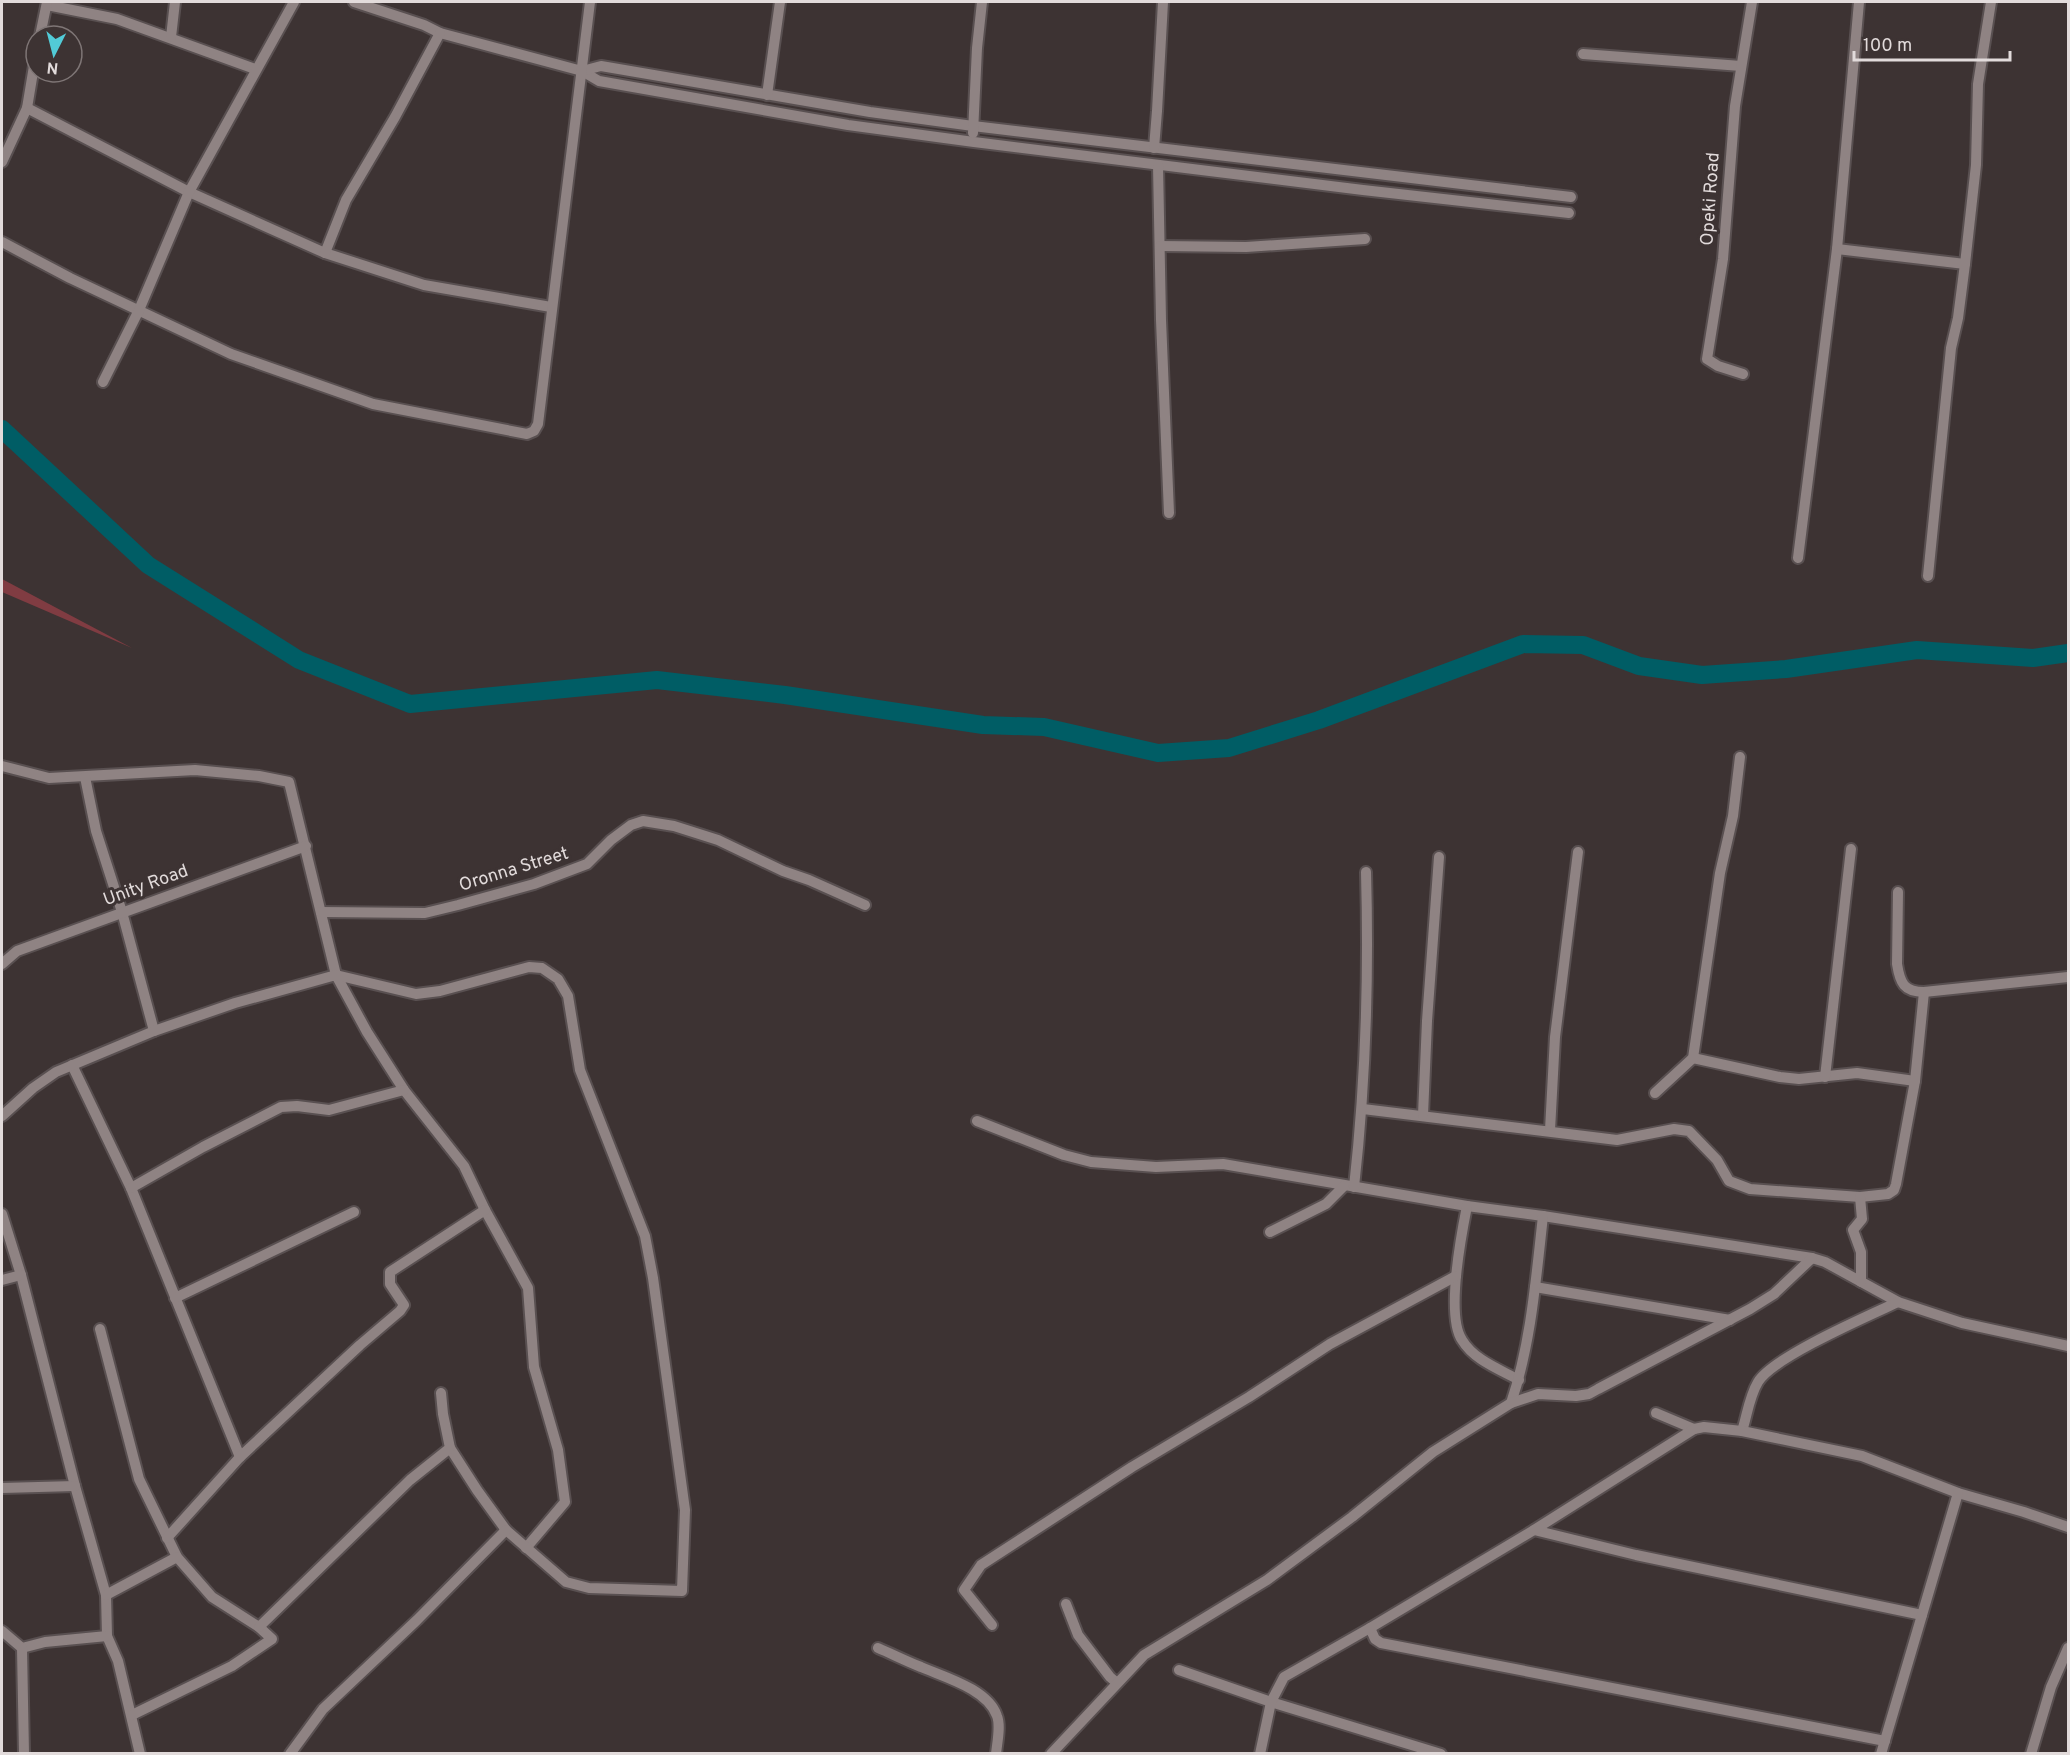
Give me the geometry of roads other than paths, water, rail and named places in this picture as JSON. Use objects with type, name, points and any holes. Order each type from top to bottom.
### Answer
[{"type":"street","points":[[171,37],[175,2]]},
{"type":"street","points":[[103,382],[139,310],[189,192],[294,2]]},
{"type":"street","points":[[354,2],[424,25],[440,33],[582,71],[599,81],[848,125],[1158,165],[1569,213]]},
{"type":"street","points":[[2,242],[70,278],[231,354],[373,404],[527,434],[534,431],[538,424],[590,2]]},
{"type":"street","points":[[767,95],[780,2]]},
{"type":"street","points":[[974,142],[977,48],[982,2]]},
{"type":"street","points":[[1154,148],[1163,2]]},
{"type":"street","name":"Opeki Road","points":[[1743,374],[1718,366],[1707,359],[1723,259],[1735,106],[1752,2]]},
{"type":"street","points":[[1798,558],[1838,249],[1859,2]]},
{"type":"street","points":[[1928,576],[1950,348],[1958,318],[1976,165],[1978,84],[1991,2]]},
{"type":"street","points":[[43,24],[47,3],[117,19],[255,69]]},
{"type":"street","points":[[325,253],[346,201],[440,33]]},
{"type":"street","points":[[1583,54],[1741,66]]},
{"type":"street","points":[[582,71],[601,66],[767,95],[973,126],[1571,197]]},
{"type":"street","points":[[2,162],[27,108],[31,84]]},
{"type":"street","points":[[27,108],[189,192],[325,253],[424,285],[551,307]]},
{"type":"street","points":[[1158,165],[1161,320],[1169,513]]},
{"type":"street","points":[[1160,246],[1246,247],[1365,239]]},
{"type":"street","points":[[1838,249],[1965,264]]},
{"type":"street","points":[[1655,1093],[1693,1058],[1720,873],[1733,816],[1740,757]]},
{"type":"street","points":[[2,766],[49,778],[195,770],[259,776],[289,782],[336,975],[367,1032],[404,1090],[464,1166],[485,1210],[528,1288],[534,1367],[558,1450],[565,1502],[526,1548]]},
{"type":"street","points":[[85,777],[96,831],[122,912],[154,1031]]},
{"type":"street","name":"Oronna Street","points":[[321,912],[425,913],[534,884],[587,864],[611,840],[631,825],[643,821],[675,826],[718,840],[783,871],[865,905]]},
{"type":"street","name":"Unity Road","points":[[2,964],[17,951],[306,846]]},
{"type":"street","points":[[1825,1077],[1851,849]]},
{"type":"street","points":[[1550,1130],[1555,1037],[1578,852]]},
{"type":"street","points":[[1423,1115],[1427,1021],[1439,857]]},
{"type":"street","points":[[1270,1232],[1326,1204],[1349,1186],[1363,1108],[1368,990],[1366,872]]},
{"type":"street","points":[[1898,891],[1896,950],[1899,976],[1904,986],[1912,992],[2068,977]]},
{"type":"street","points":[[2,1116],[33,1088],[56,1072],[72,1065],[154,1031],[235,1003],[336,975],[416,994],[440,991],[529,968],[542,968],[558,979],[568,996],[580,1070],[645,1236],[653,1278],[685,1510],[682,1592],[589,1588],[566,1582],[506,1530],[450,1448],[441,1394]]},
{"type":"street","points":[[1363,1108],[1617,1140],[1674,1129],[1689,1131],[1717,1160],[1729,1181],[1750,1189],[1860,1197],[1888,1194],[1894,1190],[1915,1081],[1924,992]]},
{"type":"street","points":[[1693,1058],[1798,1079],[1857,1073],[1915,1081]]},
{"type":"street","points":[[72,1065],[131,1188],[240,1457]]},
{"type":"street","points":[[131,1188],[203,1147],[281,1107],[297,1106],[329,1110],[404,1090]]},
{"type":"street","points":[[977,1121],[1064,1155],[1091,1162],[1156,1167],[1223,1164],[1467,1206],[1812,1257],[1898,1302],[1962,1323],[2068,1346]]},
{"type":"street","points":[[1860,1197],[1862,1219],[1852,1230],[1862,1252],[1861,1282]]},
{"type":"street","points":[[1467,1206],[1458,1251],[1456,1328],[1461,1340],[1481,1360],[1519,1380]]},
{"type":"street","points":[[167,1538],[240,1457],[360,1345],[400,1311],[404,1305],[390,1284],[390,1272],[485,1210]]},
{"type":"street","points":[[175,1298],[354,1212]]},
{"type":"street","points":[[2,1214],[21,1275],[105,1594],[107,1636],[118,1661],[140,1754]]},
{"type":"street","points":[[1511,1403],[1519,1380],[1543,1216]]},
{"type":"street","points":[[1051,1754],[1144,1655],[1267,1580],[1352,1517],[1433,1452],[1511,1403],[1538,1394],[1576,1396],[1589,1394],[1730,1320],[1774,1294],[1812,1257]]},
{"type":"street","points":[[2,1280],[21,1275]]},
{"type":"street","points":[[992,1624],[964,1590],[981,1565],[1132,1467],[1249,1397],[1330,1344],[1456,1276]]},
{"type":"street","points":[[1534,1287],[1730,1320]]},
{"type":"street","points":[[1743,1431],[1758,1381],[1773,1367],[1827,1335],[1898,1302]]},
{"type":"street","points":[[100,1329],[139,1479],[177,1557],[213,1598],[271,1636],[271,1641],[232,1666],[132,1715]]},
{"type":"street","points":[[1656,1413],[1694,1429],[1743,1431],[1862,1456],[1958,1493],[2068,1527]]},
{"type":"street","points":[[1260,1754],[1271,1702],[1284,1677],[1534,1530],[1694,1429]]},
{"type":"street","points":[[259,1627],[410,1480],[450,1448]]},
{"type":"street","points":[[2,1488],[75,1486]]},
{"type":"street","points":[[1881,1754],[1958,1493]]},
{"type":"street","points":[[290,1754],[323,1709],[417,1620],[506,1530]]},
{"type":"street","points":[[1534,1530],[1636,1555],[1922,1615]]},
{"type":"street","points":[[105,1594],[177,1557]]},
{"type":"street","points":[[1066,1605],[1078,1635],[1117,1683]]},
{"type":"street","points":[[1370,1628],[1375,1639],[1381,1643],[1885,1741]]},
{"type":"street","points":[[2,1631],[22,1648],[24,1754]]},
{"type":"street","points":[[22,1648],[45,1642],[107,1636]]},
{"type":"street","points":[[878,1648],[924,1669],[942,1674],[975,1692],[992,1706],[998,1718],[996,1754]]},
{"type":"street","points":[[2031,1754],[2051,1687],[2068,1648]]},
{"type":"street","points":[[1179,1670],[1271,1702],[1441,1754]]},
{"type":"waterway","points":[[2,429],[148,565],[299,660],[410,704],[657,680],[785,695],[983,725],[1044,727],[1158,753],[1229,748],[1319,720],[1523,644],[1583,645],[1639,666],[1702,675],[1786,669],[1917,650],[2033,658],[2068,653]]}]
